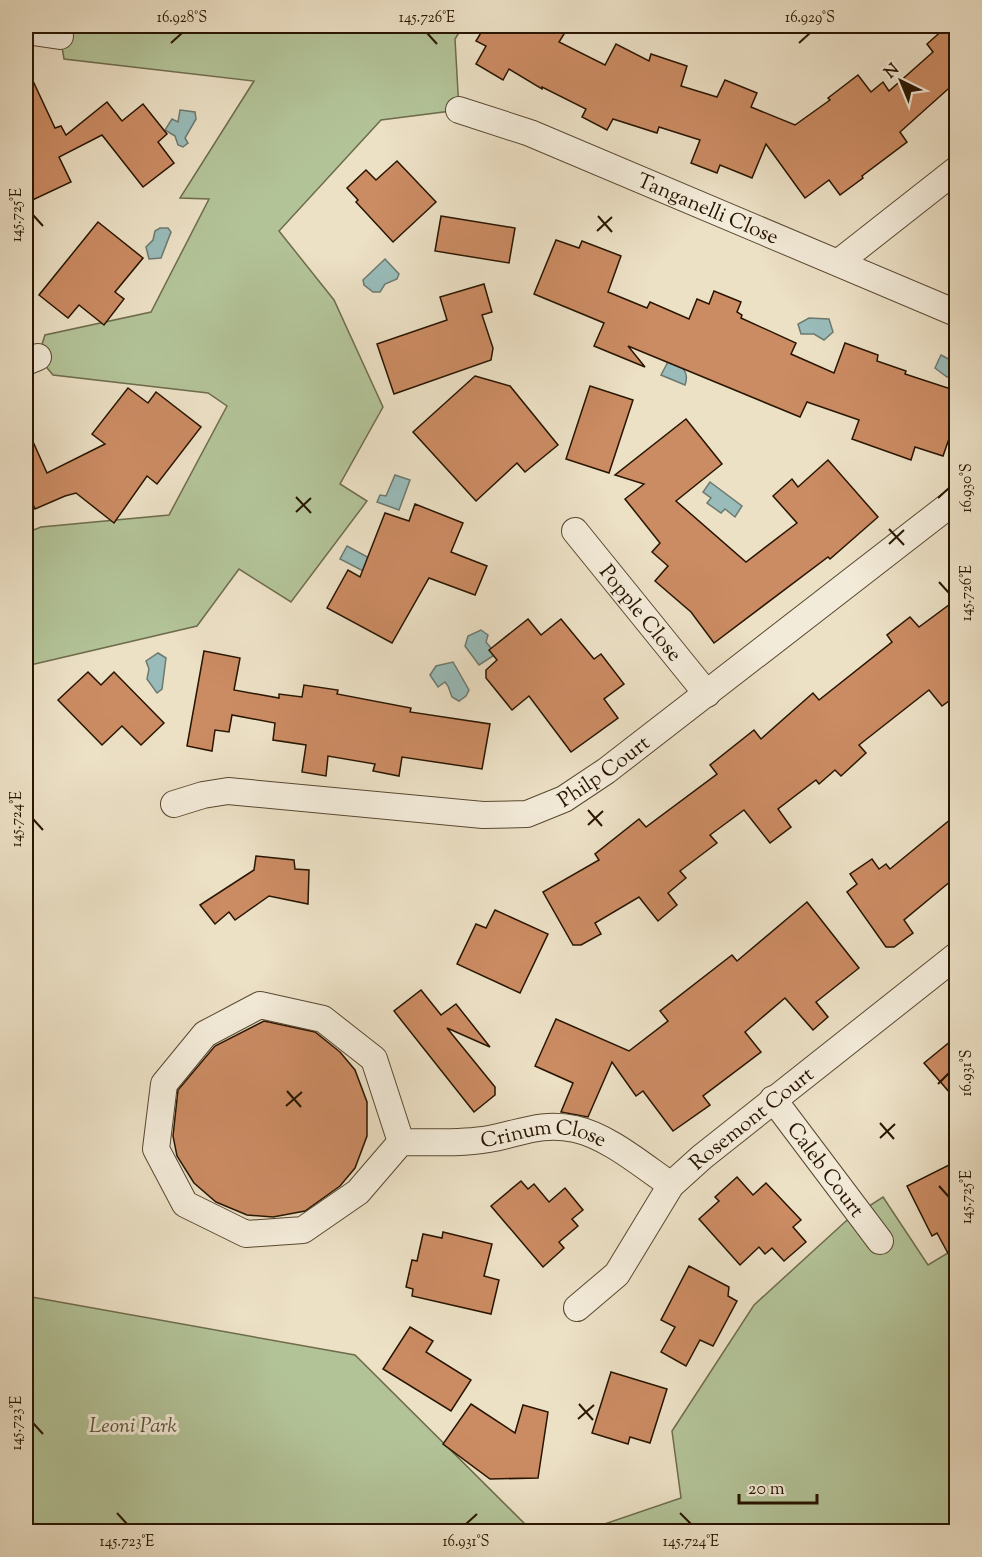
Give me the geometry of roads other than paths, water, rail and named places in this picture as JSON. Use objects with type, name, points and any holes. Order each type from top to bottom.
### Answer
[{"type":"street","points":[[26,31],[60,36]]},
{"type":"street","name":"Tanganelli Close","points":[[459,110],[530,133],[957,313]]},
{"type":"street","points":[[839,262],[957,170]]},
{"type":"street","name":"Philp Court","points":[[174,804],[203,795],[228,791],[483,815],[526,814],[564,799],[606,771],[957,500]]},
{"type":"street","name":"Popple Close","points":[[575,531],[707,694]]},
{"type":"street","name":"Rosemont Court","points":[[577,1308],[617,1274],[670,1185],[702,1156],[957,956]]},
{"type":"street","points":[[260,1005],[323,1019],[374,1059],[401,1142],[358,1192],[303,1230],[246,1234],[185,1204],[156,1149],[164,1083],[205,1034],[260,1005]]},
{"type":"street","name":"Caleb Court","points":[[773,1100],[880,1241]]},
{"type":"street","name":"Crinum Close","points":[[401,1142],[461,1142],[490,1139],[548,1125],[577,1129],[604,1140],[670,1185]]},
{"type":"water","points":[[180,110],[195,112],[196,119],[185,138],[188,143],[183,147],[178,145],[175,136],[165,130],[172,119],[178,122]]},
{"type":"water","points":[[168,228],[171,232],[161,258],[149,259],[146,247],[153,240],[155,231]]},
{"type":"water","points":[[385,259],[399,274],[397,279],[385,284],[380,292],[373,292],[364,285],[363,280]]},
{"type":"water","points":[[809,318],[829,319],[833,332],[824,340],[814,334],[801,334],[798,324]]},
{"type":"water","points":[[941,355],[956,363],[956,376],[947,377],[935,368]]},
{"type":"water","points":[[670,358],[685,372],[685,385],[661,375]]},
{"type":"water","points":[[395,475],[410,480],[399,510],[377,502],[380,495],[386,496]]},
{"type":"water","points":[[710,482],[742,506],[735,517],[725,509],[721,513],[707,503],[711,498],[703,492]]},
{"type":"water","points":[[347,546],[373,560],[367,573],[340,559]]},
{"type":"water","points":[[481,630],[488,635],[486,642],[496,654],[479,665],[465,646],[468,636]]},
{"type":"water","points":[[158,653],[166,658],[162,689],[157,693],[147,679],[149,669],[146,661]]},
{"type":"water","points":[[453,662],[469,690],[466,696],[459,701],[452,697],[445,682],[438,687],[430,675],[436,666]]},
{"type":"park label","name":"Leoni Park","points":[[133,1425]]}]
